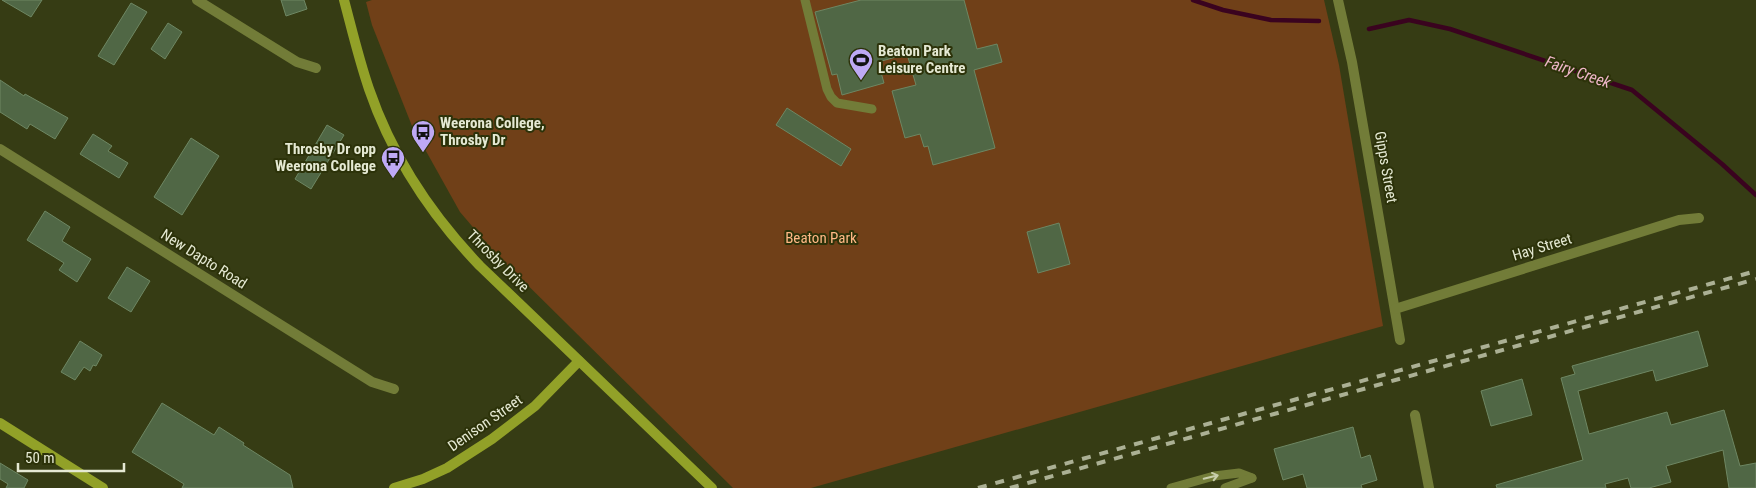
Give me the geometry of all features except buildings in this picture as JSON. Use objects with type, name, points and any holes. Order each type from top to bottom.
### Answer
[{"type":"main road","name":"Throsby Drive","points":[[344,0],[362,65],[379,114],[400,159],[419,191],[459,244],[712,488]]},
{"type":"main road","name":"Denison Street","points":[[394,488],[423,479],[448,468],[492,439],[535,406],[579,361]]},
{"type":"main road","points":[[0,423],[103,488]]},
{"type":"street","points":[[196,0],[297,62],[316,68]]},
{"type":"street","name":"Gipps Street","points":[[1338,0],[1352,62],[1400,340]]},
{"type":"street","name":"New Dapto Road","points":[[0,149],[372,382],[394,389]]},
{"type":"street","name":"Hay Street","points":[[1395,310],[1679,220],[1699,218]]},
{"type":"street","points":[[1415,415],[1429,488]]},
{"type":"lane","points":[[805,0],[827,89],[831,97],[837,103],[872,109]]},
{"type":"lane","points":[[1171,488],[1214,476],[1239,473],[1252,478],[1225,488]]},
{"type":"green space","name":"Beaton Park","points":[[372,0],[1324,0],[1339,65],[1383,326],[811,488],[733,488],[495,253],[460,212],[412,126],[372,25],[366,2]]},
{"type":"waterway","name":"Fairy Creek","points":[[1193,0],[1223,10],[1271,20],[1319,21]]},
{"type":"waterway","name":"Fairy Creek","points":[[1369,29],[1409,20],[1450,29],[1632,90],[1722,164],[1756,195]]},
{"type":"railway","points":[[978,488],[1756,271]]},
{"type":"railway","points":[[1010,488],[1756,279]]},
{"type":"place","name":"Beaton Park Leisure Centre","points":[[861,81]]},
{"type":"place","name":"Weerona College, Throsby Dr","points":[[423,153]]},
{"type":"place","name":"Throsby Dr opp Weerona College","points":[[393,179]]}]
